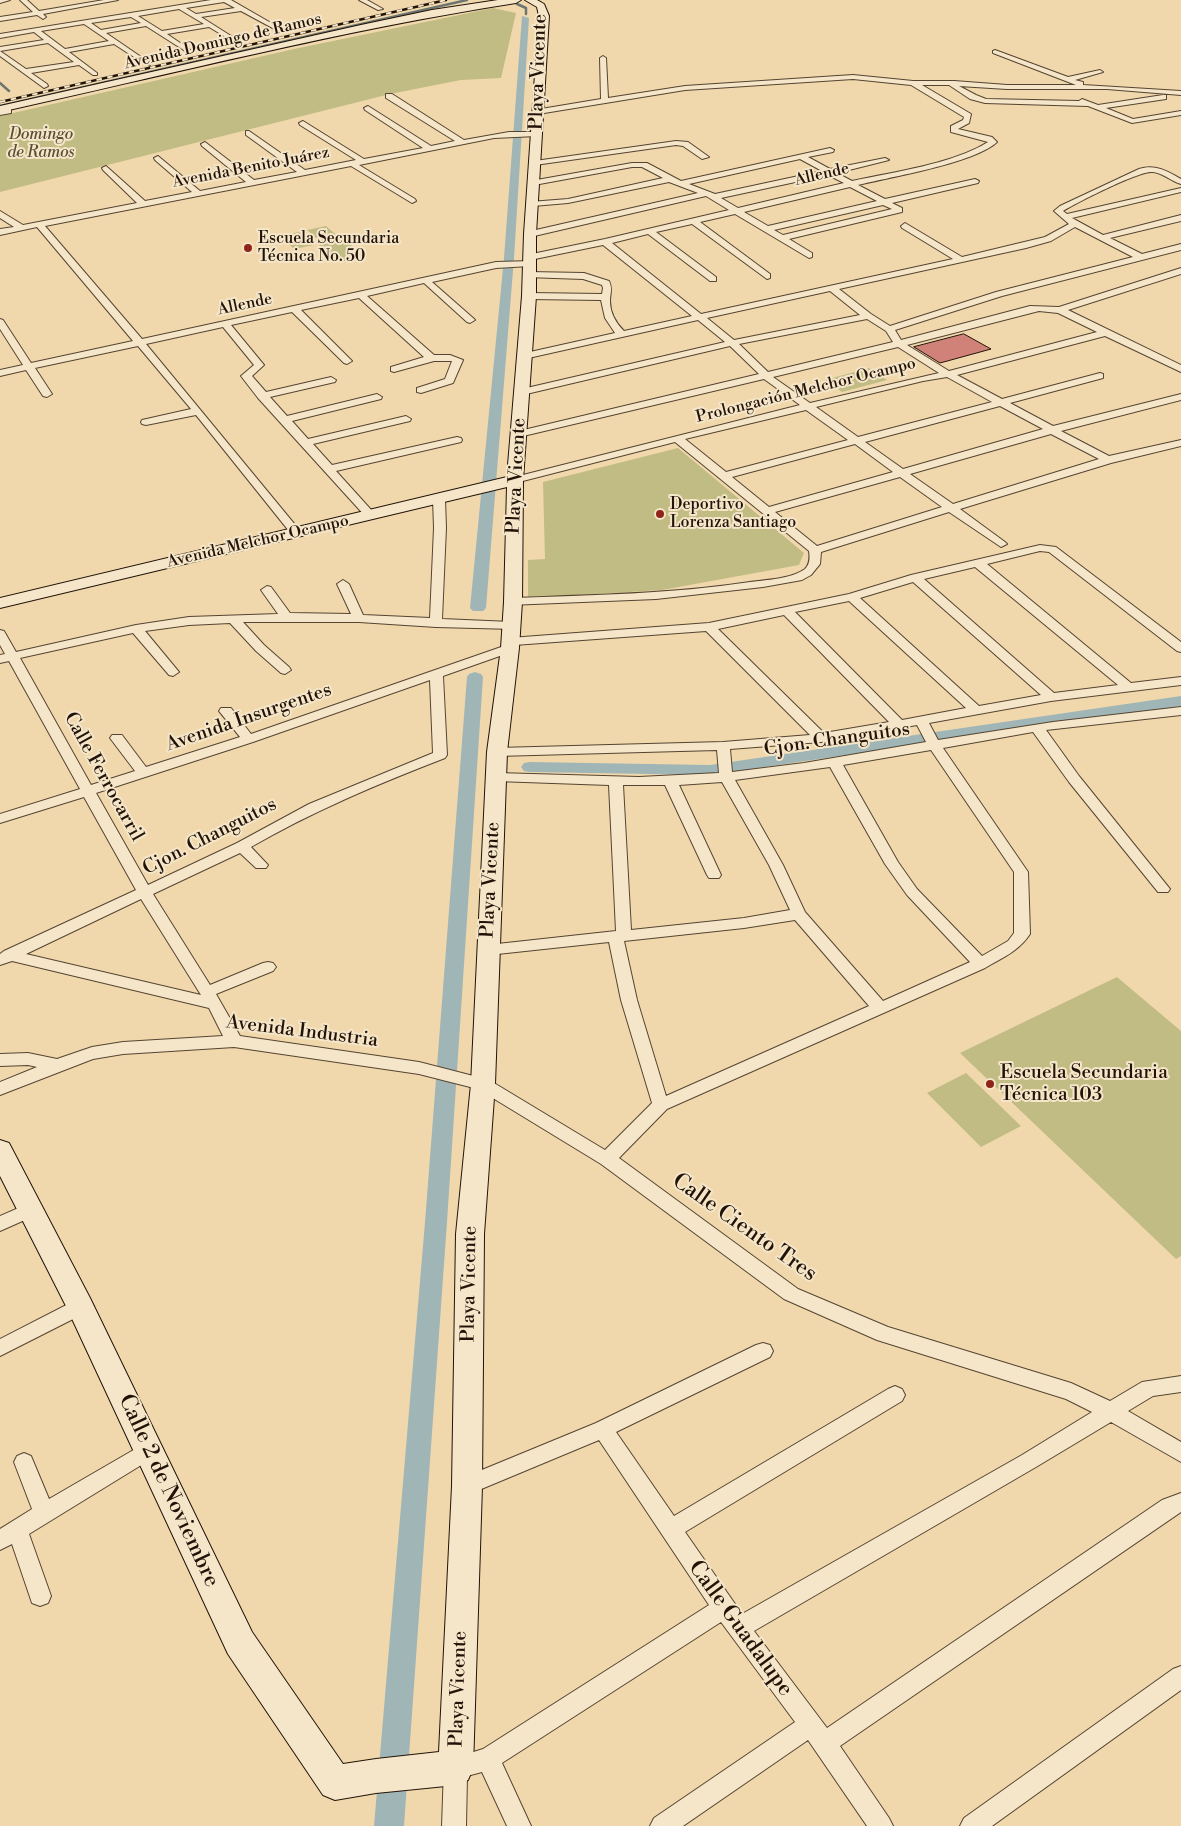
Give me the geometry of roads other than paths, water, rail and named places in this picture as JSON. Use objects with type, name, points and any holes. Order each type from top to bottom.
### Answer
[{"type":"street","points":[[0,1],[7,0]]},
{"type":"street","points":[[23,0],[56,27]]},
{"type":"street","points":[[0,20],[115,0]]},
{"type":"street","points":[[0,36],[224,0],[287,30]]},
{"type":"street","points":[[362,0],[384,8]]},
{"type":"street","name":"Avenida Domingo de Ramos","points":[[3,110],[363,29],[516,0]]},
{"type":"street","name":"Playa Vicente","points":[[456,1768],[467,1486],[470,1234],[478,1082],[488,950],[497,752],[511,629],[507,482],[519,434],[529,296],[530,234],[536,163],[531,134],[538,112],[544,16],[541,6],[530,0]]},
{"type":"street","points":[[180,7],[240,40]]},
{"type":"street","points":[[360,14],[384,8]]},
{"type":"street","points":[[194,16],[240,9]]},
{"type":"street","points":[[133,14],[161,33],[195,51]]},
{"type":"street","points":[[85,22],[114,42],[149,61]]},
{"type":"street","points":[[99,32],[147,24]]},
{"type":"street","points":[[161,33],[210,25]]},
{"type":"street","points":[[35,30],[62,51],[99,73]]},
{"type":"street","points":[[264,35],[287,30]]},
{"type":"street","points":[[218,46],[240,40]]},
{"type":"street","points":[[0,49],[48,41]]},
{"type":"street","points":[[62,51],[114,42]]},
{"type":"street","points":[[172,56],[195,51]]},
{"type":"street","points":[[995,52],[1086,87]]},
{"type":"street","points":[[0,53],[49,85]]},
{"type":"street","points":[[603,58],[605,101]]},
{"type":"street","points":[[128,66],[149,61]]},
{"type":"street","points":[[27,71],[80,63]]},
{"type":"street","points":[[1068,79],[1100,72]]},
{"type":"street","points":[[78,78],[99,73]]},
{"type":"street","points":[[538,112],[685,88],[853,77],[913,83],[1048,88],[1086,87],[1179,93]]},
{"type":"street","name":"Allende","points":[[0,373],[496,265],[516,263],[530,265],[605,242],[948,161],[982,149],[993,142],[989,139],[954,130],[954,128],[966,121],[968,116],[913,83]]},
{"type":"street","points":[[950,83],[985,101],[1090,104]]},
{"type":"street","points":[[29,89],[49,85]]},
{"type":"street","points":[[1048,88],[1132,121],[1181,113]]},
{"type":"street","points":[[1098,107],[1179,93]]},
{"type":"street","points":[[389,96],[462,142]]},
{"type":"street","points":[[368,108],[430,148]]},
{"type":"street","points":[[1167,116],[1181,121]]},
{"type":"street","points":[[303,123],[364,162]]},
{"type":"street","points":[[249,133],[304,173]]},
{"type":"street","name":"Avenida Benito Juárez","points":[[0,232],[462,142],[509,134],[531,134]]},
{"type":"street","points":[[536,163],[676,143],[685,144],[705,156]]},
{"type":"street","points":[[205,144],[252,183]]},
{"type":"street","points":[[681,182],[830,150]]},
{"type":"street","points":[[782,238],[898,211],[800,156]]},
{"type":"street","points":[[158,158],[199,194]]},
{"type":"street","points":[[530,234],[885,160]]},
{"type":"street","points":[[353,164],[367,176],[412,201]]},
{"type":"street","points":[[534,183],[638,164],[644,165],[670,179],[710,195],[809,255]]},
{"type":"street","points":[[106,168],[144,204]]},
{"type":"street","points":[[1141,256],[1074,224],[1058,211],[1145,170],[1160,172],[1181,182]]},
{"type":"street","points":[[533,204],[568,201],[670,179]]},
{"type":"street","points":[[766,229],[975,181]]},
{"type":"street","points":[[1064,217],[1181,190]]},
{"type":"street","points":[[0,214],[22,228]]},
{"type":"street","points":[[1103,237],[1181,218]]},
{"type":"street","points":[[693,221],[767,276]]},
{"type":"street","points":[[524,356],[1048,239],[1074,224]]},
{"type":"street","points":[[40,225],[198,411],[297,534]]},
{"type":"street","points":[[905,226],[960,259]]},
{"type":"street","points":[[650,232],[713,279]]},
{"type":"street","points":[[605,242],[732,343],[766,376],[1001,544]]},
{"type":"street","points":[[889,329],[968,303],[1181,246]]},
{"type":"street","points":[[530,265],[584,276],[606,284],[608,288],[604,297],[606,315],[620,334]]},
{"type":"street","points":[[1060,310],[1179,274]]},
{"type":"street","points":[[425,280],[470,320]]},
{"type":"street","points":[[832,288],[868,316],[889,329],[900,344],[948,374],[1108,460]]},
{"type":"street","points":[[361,294],[432,358]]},
{"type":"street","points":[[529,296],[604,297]]},
{"type":"street","points":[[968,303],[996,318]]},
{"type":"street","points":[[519,434],[900,344],[1039,308],[1060,310],[1181,369]]},
{"type":"street","points":[[294,309],[347,362]]},
{"type":"street","points":[[522,392],[732,343],[868,316]]},
{"type":"street","points":[[0,322],[18,346],[28,367],[47,394]]},
{"type":"street","points":[[225,324],[259,365],[246,376],[370,515]]},
{"type":"street","points":[[507,482],[540,476],[679,439],[948,374],[1104,333]]},
{"type":"street","points":[[394,369],[432,358],[451,357],[458,360],[449,381],[421,390]]},
{"type":"street","points":[[724,476],[1001,404],[1100,376]]},
{"type":"street","points":[[262,396],[331,380]]},
{"type":"street","points":[[284,420],[377,397]]},
{"type":"street","points":[[767,511],[1052,430],[1181,397]]},
{"type":"street","points":[[146,422],[198,411]]},
{"type":"street","points":[[305,443],[406,419]]},
{"type":"street","points":[[511,629],[664,595],[775,582],[809,572],[815,566],[817,559],[815,550],[679,439]]},
{"type":"street","points":[[330,470],[457,440]]},
{"type":"street","points":[[815,550],[1108,460],[1181,443]]},
{"type":"street","name":"Avenida Melchor Ocampo","points":[[0,604],[507,482]]},
{"type":"street","points":[[436,623],[440,528],[439,499]]},
{"type":"street","points":[[6,658],[136,629],[189,621],[286,617],[359,618],[511,629],[709,626],[850,597],[915,578],[980,564],[1040,548],[1052,549],[1181,648]]},
{"type":"street","points":[[980,564],[1128,686]]},
{"type":"street","points":[[915,578],[1051,697]]},
{"type":"street","points":[[343,584],[359,618]]},
{"type":"street","points":[[267,590],[286,617]]},
{"type":"street","points":[[850,597],[925,662],[976,710]]},
{"type":"street","points":[[787,611],[899,724]]},
{"type":"street","points":[[233,619],[260,648],[286,670]]},
{"type":"street","points":[[709,626],[821,738]]},
{"type":"street","points":[[136,629],[173,672]]},
{"type":"street","name":"Avenida Insurgentes","points":[[0,819],[248,739],[436,674],[511,629]]},
{"type":"street","name":"Calle Ferrocarril","points":[[0,634],[6,658],[234,1041]]},
{"type":"street","name":"Cjon. Changuitos","points":[[4,956],[145,893],[242,846],[276,826],[352,789],[440,755],[436,674]]},
{"type":"street","name":"Cjon. Changuitos","points":[[496,778],[616,782],[670,781],[834,761],[928,734],[976,710],[1128,686],[1181,681]]},
{"type":"street","points":[[226,711],[248,739]]},
{"type":"street","name":"Cjon. Changuitos","points":[[497,752],[723,749],[821,738],[899,724],[928,734],[1037,728],[1181,711]]},
{"type":"street","points":[[1037,728],[1074,779],[1163,889]]},
{"type":"street","points":[[607,1159],[661,1105],[879,1007],[980,964],[1013,945],[1022,934],[1021,872],[928,734]]},
{"type":"street","points":[[117,738],[143,773]]},
{"type":"street","points":[[723,749],[725,774],[776,865],[798,914],[879,1007]]},
{"type":"street","points":[[834,761],[892,864],[912,892],[980,964]]},
{"type":"street","points":[[670,781],[714,875]]},
{"type":"street","points":[[616,782],[619,935],[629,1000],[661,1105]]},
{"type":"street","points":[[242,846],[261,865]]},
{"type":"street","points":[[488,950],[744,923],[798,914]]},
{"type":"street","points":[[4,956],[210,998],[268,967]]},
{"type":"street","name":"Avenida Industria","points":[[0,1089],[57,1065],[92,1053],[123,1048],[234,1041],[429,1070],[478,1082]]},
{"type":"street","points":[[0,1060],[28,1059],[57,1065]]},
{"type":"street","name":"Calle Ciento Tres","points":[[478,1082],[607,1159],[791,1294],[837,1316],[884,1334],[1071,1392],[1110,1411],[1181,1453]]},
{"type":"street","name":"Calle 2 de Noviembre","points":[[0,1150],[80,1306],[240,1643],[335,1783],[376,1776],[456,1768]]},
{"type":"street","points":[[0,1224],[30,1210]]},
{"type":"street","points":[[0,1348],[80,1306]]},
{"type":"street","points":[[467,1486],[603,1429],[763,1351]]},
{"type":"street","points":[[740,1628],[1020,1466],[1149,1388],[1181,1384]]},
{"type":"street","points":[[670,1530],[895,1394]]},
{"type":"street","name":"Calle Guadalupe","points":[[603,1429],[724,1608],[824,1743],[881,1826]]},
{"type":"street","points":[[40,1596],[9,1536],[149,1450]]},
{"type":"street","points":[[24,1462],[44,1514]]},
{"type":"street","points":[[824,1743],[1102,1552],[1170,1507],[1181,1502]]},
{"type":"street","points":[[454,1826],[456,1768],[488,1759],[724,1608]]},
{"type":"street","points":[[972,1826],[1181,1677]]},
{"type":"street","points":[[662,1826],[810,1725]]},
{"type":"street","points":[[488,1759],[519,1826]]},
{"type":"waterway","points":[[0,106],[467,0]]},
{"type":"waterway","points":[[517,4],[526,8],[526,14]]},
{"type":"waterway","points":[[478,608],[509,258],[525,18]]},
{"type":"waterway","points":[[0,83],[9,91]]},
{"type":"waterway","points":[[389,1826],[436,1222],[475,677]]},
{"type":"waterway","points":[[530,767],[710,770],[1181,701]]},
{"type":"railway","points":[[0,102],[446,0]]},
{"type":"place","name":"Escuela Secundaria Técnica No. 50","points":[[248,248]]},
{"type":"place","name":"Deportivo Lorenza Santiago","points":[[660,514]]},
{"type":"place","name":"Escuela Secundaria Técnica 103","points":[[990,1084]]},
{"type":"park label","name":"Domingo de Ramos","points":[[41,144]]}]
